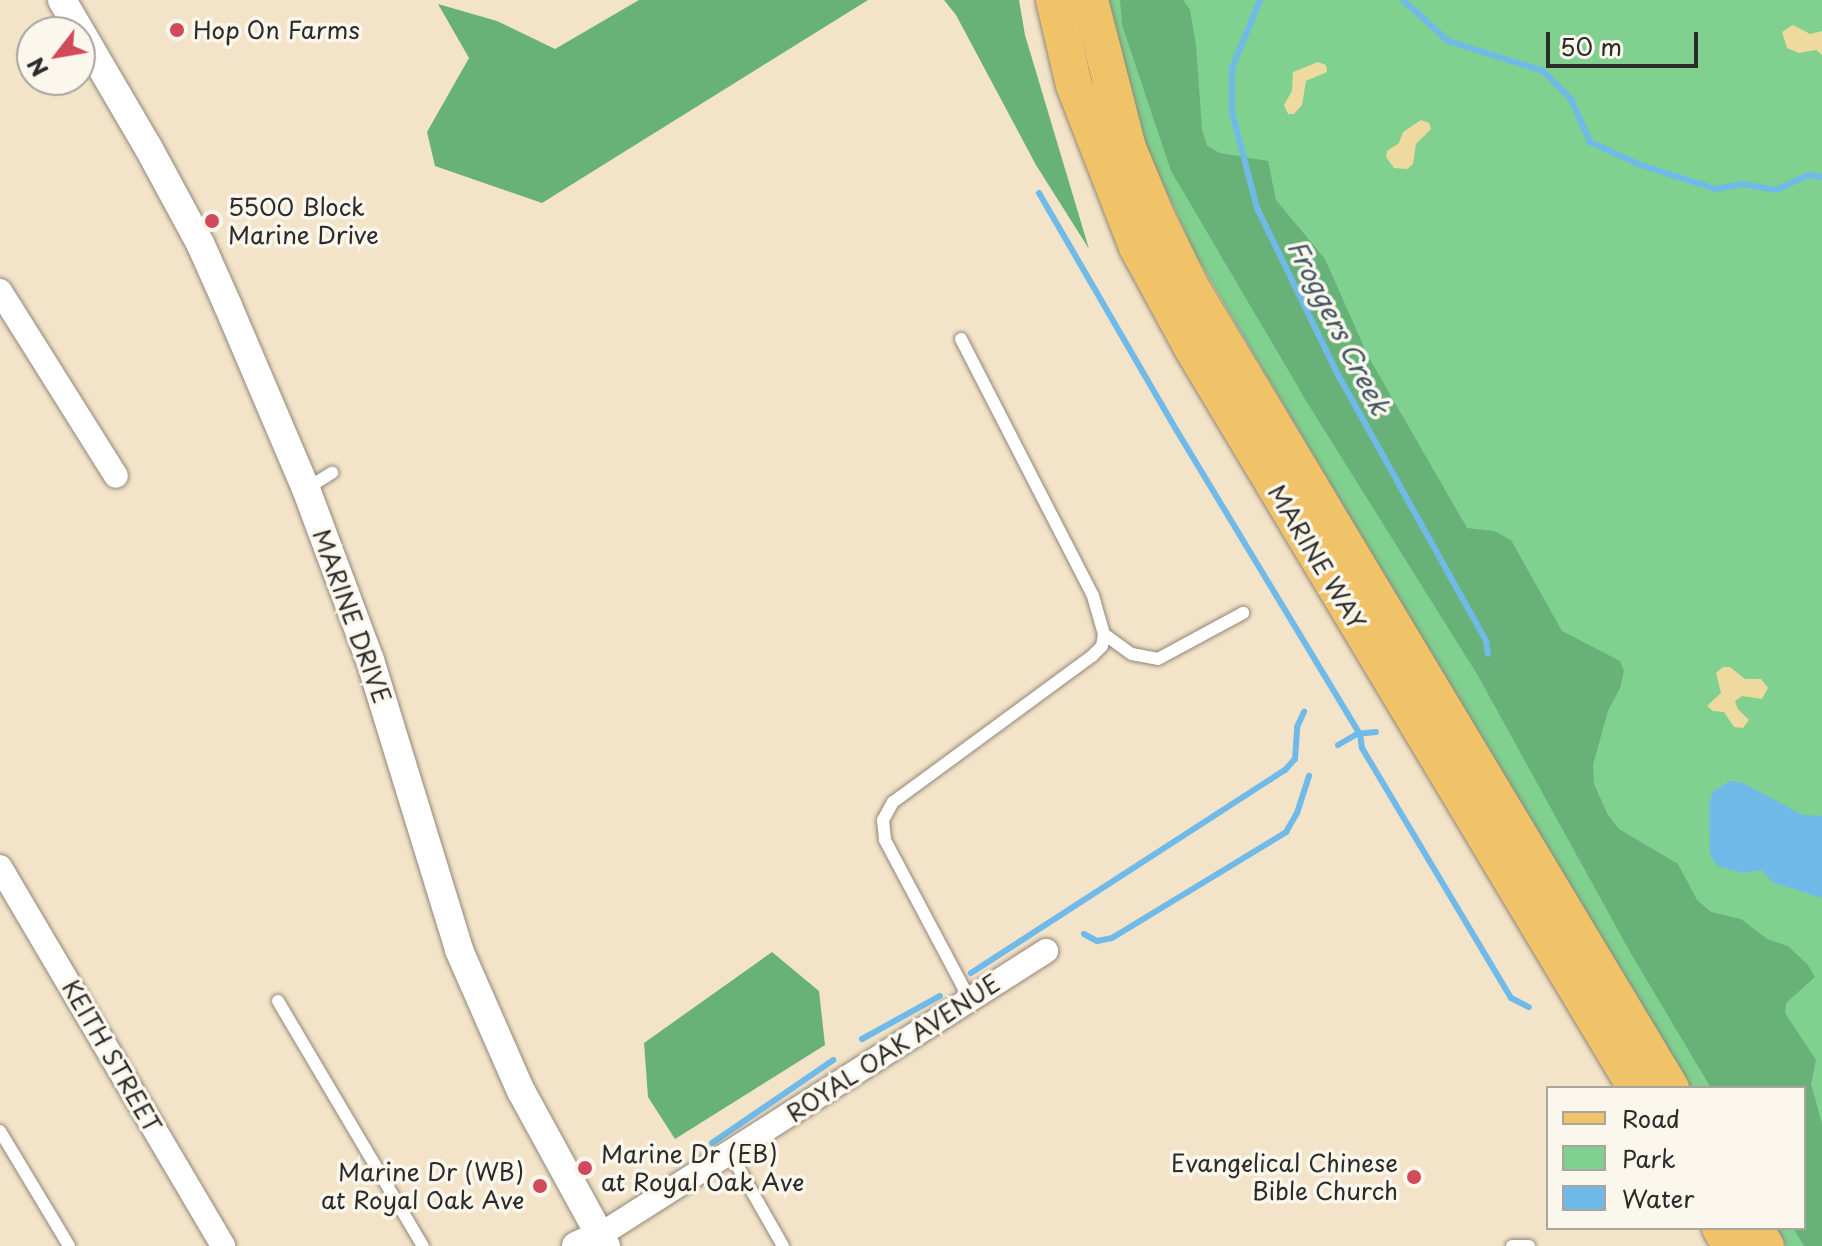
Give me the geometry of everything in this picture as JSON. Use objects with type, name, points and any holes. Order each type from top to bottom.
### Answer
[{"type":"main road","name":"MARINE WAY","points":[[1054,0],[1074,85],[1114,198],[1137,247],[1192,348],[1635,1086]]},
{"type":"main road","name":"MARINE WAY","points":[[1090,0],[1128,148],[1191,287],[1670,1086]]},
{"type":"street","name":"MARINE DRIVE","points":[[62,0],[200,243],[306,489],[370,660],[459,950],[521,1091],[594,1242]]},
{"type":"street","points":[[0,291],[116,476]]},
{"type":"street","name":"KEITH STREET","points":[[0,867],[223,1246]]},
{"type":"street","name":"ROYAL OAK AVENUE","points":[[594,1242],[1046,951]]},
{"type":"lane","points":[[961,339],[1093,596],[1104,634],[1102,646],[1092,656],[893,802],[883,820],[885,840],[969,998]]},
{"type":"lane","points":[[306,489],[332,473]]},
{"type":"lane","points":[[1104,634],[1132,654],[1158,659],[1243,613]]},
{"type":"lane","points":[[278,1001],[423,1246]]},
{"type":"lane","points":[[0,1131],[69,1246]]},
{"type":"lane","points":[[730,1153],[783,1246]]},
{"type":"lane","points":[[1512,1246],[1529,1246]]},
{"type":"green space","points":[[639,0],[868,0],[542,203],[435,166],[427,132],[469,58],[438,4],[497,21],[555,49]]},
{"type":"green space","points":[[944,0],[1019,0],[1025,35],[1089,249],[1036,165],[956,15]]},
{"type":"green space","points":[[1107,0],[1822,0],[1822,1246],[1786,1246],[1776,1230],[1806,1230],[1806,1086],[1689,1086],[1482,743],[1197,257],[1148,152],[1127,90]]},
{"type":"green space","points":[[1120,0],[1183,0],[1190,10],[1196,45],[1202,129],[1207,146],[1220,153],[1268,161],[1276,200],[1325,259],[1368,356],[1467,528],[1494,531],[1511,540],[1562,631],[1620,661],[1624,671],[1620,688],[1608,711],[1593,765],[1594,784],[1608,815],[1619,829],[1678,864],[1697,900],[1711,912],[1741,919],[1767,939],[1788,946],[1808,965],[1815,977],[1786,1003],[1785,1013],[1816,1060],[1811,1084],[1822,1124],[1822,1246],[1804,1246],[1794,1230],[1806,1230],[1806,1086],[1710,1086],[1630,952],[1477,674],[1308,404],[1171,171],[1122,25]]},
{"type":"green space","points":[[772,952],[819,991],[825,1045],[675,1139],[648,1097],[644,1043]]},
{"type":"sand","points":[[1793,25],[1810,34],[1822,31],[1822,55],[1816,50],[1799,53],[1787,48],[1782,32]]},
{"type":"sand","points":[[1318,62],[1326,65],[1327,72],[1306,81],[1302,105],[1294,114],[1288,114],[1284,105],[1292,91],[1293,72]]},
{"type":"sand","points":[[1421,120],[1429,123],[1431,129],[1416,144],[1413,164],[1407,169],[1394,168],[1386,157],[1387,151],[1399,143],[1403,132]]},
{"type":"sand","points":[[1723,667],[1730,667],[1745,679],[1761,679],[1768,688],[1762,699],[1742,696],[1735,701],[1749,720],[1743,728],[1734,727],[1724,712],[1713,711],[1707,706],[1721,693],[1716,673]]},
{"type":"water","points":[[1730,781],[1743,783],[1803,815],[1822,816],[1822,898],[1772,882],[1762,870],[1743,873],[1717,866],[1710,854],[1709,805],[1713,791]]},
{"type":"waterway","name":"Froggers Creek","points":[[1260,0],[1232,68],[1232,112],[1257,208],[1337,373],[1486,641],[1488,654]]},
{"type":"waterway","name":"Froggers Creek","points":[[1403,0],[1448,41],[1543,71],[1571,99],[1590,142],[1638,164],[1716,189],[1742,184],[1776,190],[1808,175],[1822,177]]},
{"type":"waterway","points":[[1039,193],[1177,431],[1360,734],[1362,748],[1511,998],[1529,1007]]},
{"type":"waterway","points":[[971,973],[1285,770],[1295,759],[1297,727],[1304,712]]},
{"type":"waterway","points":[[1338,745],[1357,734],[1376,732]]},
{"type":"waterway","points":[[1084,934],[1097,941],[1112,938],[1286,832],[1297,813],[1309,776]]},
{"type":"waterway","points":[[862,1039],[940,996]]},
{"type":"waterway","points":[[712,1143],[833,1060]]},
{"type":"place","name":"Hop On Farms","points":[[177,30]]},
{"type":"place","name":"5500 Block Marine Drive","points":[[212,221]]},
{"type":"place","name":"Marine Dr (EB) at Royal Oak Ave","points":[[585,1168]]},
{"type":"place","name":"Evangelical Chinese Bible Church","points":[[1414,1177]]},
{"type":"place","name":"Marine Dr (WB) at Royal Oak Ave","points":[[540,1186]]}]
